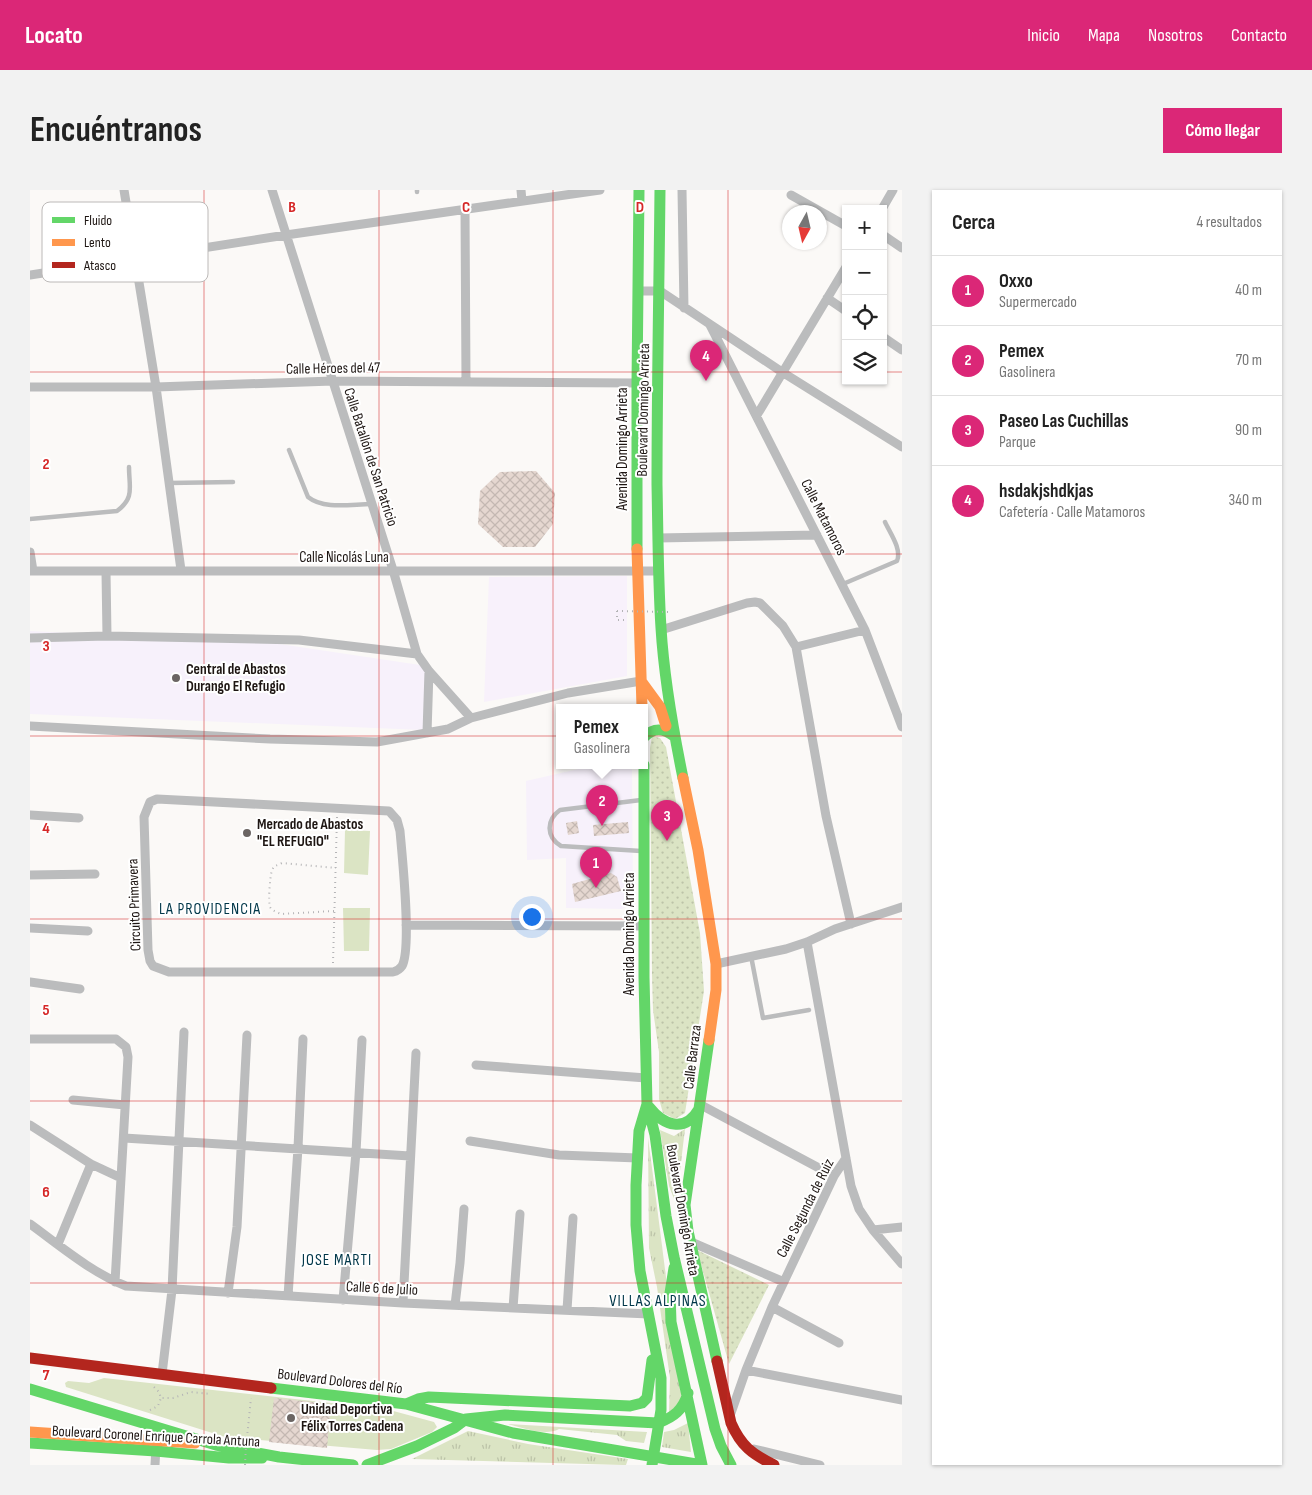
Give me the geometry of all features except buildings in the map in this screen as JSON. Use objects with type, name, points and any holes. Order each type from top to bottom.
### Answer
[{"type":"main road","name":"Avenida Domingo Arrieta","points":[[639,190],[636,383],[637,571],[642,704]]},
{"type":"main road","name":"Boulevard Domingo Arrieta","points":[[660,190],[657,442],[658,571],[661,630]]},
{"type":"main road","name":"Calle Barraza","points":[[661,630],[671,733],[698,850],[716,964],[716,990],[701,1105],[691,1155],[685,1205],[691,1242],[729,1418],[737,1438],[743,1446],[758,1457],[774,1465]]},
{"type":"main road","points":[[640,681],[660,707],[671,733]]},
{"type":"main road","points":[[648,733],[654,730],[671,733]]},
{"type":"main road","name":"Avenida Domingo Arrieta","points":[[644,769],[643,926],[647,1104]]},
{"type":"main road","name":"Boulevard Domingo Arrieta","points":[[647,1104],[675,1262],[715,1430],[730,1465]]},
{"type":"main road","points":[[647,1104],[658,1119],[665,1124],[674,1125],[683,1124],[691,1120],[701,1105]]},
{"type":"main road","points":[[647,1104],[639,1131],[636,1224],[640,1271],[661,1378],[660,1410],[654,1461]]},
{"type":"main road","points":[[685,1205],[670,1293],[671,1322],[688,1393],[702,1465]]},
{"type":"main road","points":[[406,1404],[429,1396],[630,1406],[639,1404],[646,1400],[648,1393],[654,1341]]},
{"type":"main road","name":"Boulevard Dolores del Río","points":[[30,1358],[406,1404],[513,1433],[654,1461],[702,1465]]},
{"type":"main road","points":[[30,1389],[216,1445]]},
{"type":"main road","points":[[367,1465],[417,1446],[454,1428],[466,1419],[505,1415],[658,1423],[673,1417],[679,1412],[684,1406],[688,1393]]},
{"type":"main road","points":[[30,1432],[156,1439],[216,1445],[279,1457],[353,1465]]},
{"type":"main road","name":"Boulevard Coronel Enrique Carrola Antuna","points":[[30,1444],[156,1451],[229,1458],[279,1457]]},
{"type":"street","name":"Calle Batallón de San Patricio","points":[[272,190],[371,504],[394,570],[417,654],[429,671],[471,718]]},
{"type":"street","points":[[522,190],[522,201]]},
{"type":"street","points":[[208,247],[600,190]]},
{"type":"street","points":[[682,190],[684,308]]},
{"type":"street","points":[[884,205],[893,190]]},
{"type":"street","points":[[791,194],[842,224]]},
{"type":"street","points":[[465,209],[466,381]]},
{"type":"street","points":[[887,238],[902,248]]},
{"type":"street","points":[[757,415],[842,274]]},
{"type":"street","points":[[140,282],[181,570]]},
{"type":"street","points":[[638,291],[660,291],[782,372],[902,447]]},
{"type":"street","points":[[827,298],[842,308]]},
{"type":"street","name":"Calle Matamoros","points":[[710,325],[865,630],[902,727]]},
{"type":"street","points":[[887,340],[902,350]]},
{"type":"street","name":"Calle Héroes del 47","points":[[30,387],[156,387],[333,381],[636,383]]},
{"type":"street","points":[[658,538],[817,535]]},
{"type":"street","points":[[30,552],[32,571]]},
{"type":"street","name":"Calle Nicolás Luna","points":[[32,571],[658,571]]},
{"type":"street","points":[[106,572],[107,636]]},
{"type":"street","points":[[661,630],[747,602],[760,603],[783,626],[796,647],[826,816],[851,924]]},
{"type":"street","points":[[796,647],[865,630]]},
{"type":"street","points":[[30,638],[107,636],[299,640],[417,654]]},
{"type":"street","points":[[427,733],[429,671]]},
{"type":"street","points":[[30,726],[270,740],[377,742],[448,729],[471,718],[568,692],[640,681]]},
{"type":"street","points":[[893,701],[902,706]]},
{"type":"street","name":"Circuito Primavera","points":[[157,799],[338,808],[389,811],[397,820],[400,831],[406,925],[405,960],[399,970],[393,972],[332,973],[168,972],[153,966],[148,950],[144,817],[150,802],[157,799]]},
{"type":"street","points":[[30,815],[79,818]]},
{"type":"street","points":[[30,875],[95,874]]},
{"type":"street","points":[[716,964],[786,950],[851,924],[902,907]]},
{"type":"street","points":[[406,925],[643,926]]},
{"type":"street","points":[[30,928],[88,931]]},
{"type":"street","name":"Calle Segunda de Ruiz","points":[[729,1418],[772,1307],[834,1176],[846,1158],[807,942]]},
{"type":"street","points":[[30,982],[80,989]]},
{"type":"street","points":[[162,1374],[172,1290],[184,1032]]},
{"type":"street","points":[[228,1293],[237,1227],[247,1035]]},
{"type":"street","points":[[30,1039],[116,1039],[128,1051],[115,1282]]},
{"type":"street","points":[[288,1296],[298,1148],[302,1040]]},
{"type":"street","points":[[342,1300],[356,1152],[362,1040]]},
{"type":"street","points":[[403,1303],[416,1053]]},
{"type":"street","points":[[476,1065],[646,1078]]},
{"type":"street","points":[[73,1100],[125,1105]]},
{"type":"street","points":[[701,1105],[834,1176]]},
{"type":"street","points":[[30,1125],[91,1164],[121,1178]]},
{"type":"street","points":[[124,1138],[410,1156]]},
{"type":"street","points":[[470,1141],[559,1154],[638,1158]]},
{"type":"street","points":[[846,1158],[851,1186],[859,1209],[873,1230],[902,1264]]},
{"type":"street","points":[[58,1244],[91,1164]]},
{"type":"street","points":[[455,1305],[464,1209]]},
{"type":"street","points":[[513,1308],[520,1214]]},
{"type":"street","points":[[568,1310],[573,1218]]},
{"type":"street","points":[[30,1224],[115,1282]]},
{"type":"street","points":[[873,1230],[902,1226]]},
{"type":"street","points":[[691,1242],[784,1282]]},
{"type":"street","name":"Calle 6 de Julio","points":[[115,1282],[126,1286],[172,1290],[649,1314]]},
{"type":"street","points":[[772,1307],[839,1343]]},
{"type":"street","points":[[746,1370],[902,1400]]},
{"type":"street","points":[[155,1465],[156,1439]]},
{"type":"street","points":[[743,1446],[820,1465]]},
{"type":"lane","points":[[288,450],[308,497],[313,501],[327,504],[371,504]]},
{"type":"lane","points":[[30,519],[117,511],[125,506],[130,499],[129,466]]},
{"type":"lane","points":[[168,483],[233,482]]},
{"type":"lane","points":[[843,584],[897,561],[899,556],[898,549],[885,522]]},
{"type":"lane","points":[[644,799],[560,810],[550,820],[550,835],[555,843],[561,846],[644,851]]},
{"type":"lane","points":[[752,956],[763,1018],[809,1010]]},
{"type":"path","points":[[617,620],[617,611],[669,612]]},
{"type":"path","points":[[332,973],[338,808]]},
{"type":"path","points":[[334,911],[280,914],[269,906],[270,881],[275,866],[282,863],[336,868]]},
{"type":"path","points":[[142,1422],[144,1411],[152,1410],[158,1406],[161,1398],[159,1392],[154,1387],[146,1385],[148,1373]]},
{"type":"path","points":[[161,1398],[173,1398],[191,1392],[217,1395]]},
{"type":"path","points":[[247,1435],[251,1398]]},
{"type":"path","points":[[245,1465],[246,1445]]},
{"type":"shaded area","points":[[627,576],[627,676],[484,702],[489,577]]},
{"type":"shaded area","name":"Central de Abastos Durango El Refugio","points":[[30,631],[273,643],[420,665],[428,673],[423,730],[30,714]]},
{"type":"shaded area","points":[[578,769],[632,769],[633,902],[622,909],[566,908],[566,858],[527,860],[526,781]]},
{"type":"green space","points":[[652,736],[660,738],[666,747],[700,933],[704,991],[685,1113],[675,1119],[663,1113],[659,1099],[659,1052],[653,1010],[650,748]]},
{"type":"green space","points":[[345,830],[370,831],[368,875],[344,873]]},
{"type":"green space","points":[[343,908],[370,908],[369,951],[344,951]]},
{"type":"green space","points":[[685,1129],[676,1204],[669,1186],[660,1130],[674,1136]]},
{"type":"green space","points":[[648,1138],[682,1400],[669,1413],[670,1378],[657,1287],[649,1248]]},
{"type":"green space","points":[[697,1250],[769,1285],[729,1364]]},
{"type":"green space","name":"Unidad Deportiva Félix Torres Cadena","points":[[104,1378],[386,1409],[434,1422],[437,1427],[432,1432],[391,1449],[377,1450],[225,1437],[66,1387],[65,1383],[68,1381],[89,1383]]},
{"type":"green space","points":[[688,1423],[691,1452],[662,1447],[664,1432],[674,1430]]},
{"type":"green space","points":[[507,1424],[647,1432],[644,1443],[626,1441],[617,1435],[559,1429],[540,1432]]},
{"type":"green space","points":[[468,1431],[528,1444],[628,1459],[626,1465],[623,1465],[412,1459]]},
{"type":"traffic: fast","points":[[637,549],[639,190]]},
{"type":"traffic: fast","points":[[660,190],[657,485],[659,592],[662,647],[672,722],[683,778]]},
{"type":"traffic: fast","points":[[648,734],[655,730],[662,730],[674,736]]},
{"type":"traffic: fast","points":[[644,769],[644,977],[647,1104],[655,1135],[666,1216],[674,1257],[715,1429],[731,1465]]},
{"type":"traffic: fast","points":[[709,1040],[685,1205],[688,1231],[717,1361]]},
{"type":"traffic: fast","points":[[647,1104],[639,1131],[636,1225],[640,1271],[661,1378],[661,1410],[652,1465]]},
{"type":"traffic: fast","points":[[649,1107],[661,1119],[674,1124],[681,1124],[687,1121],[699,1109]]},
{"type":"traffic: fast","points":[[674,1268],[670,1293],[671,1322],[702,1465]]},
{"type":"traffic: fast","points":[[406,1404],[429,1397],[630,1406],[642,1403],[647,1398],[652,1360]]},
{"type":"traffic: fast","points":[[271,1388],[406,1404],[513,1433],[702,1465]]},
{"type":"traffic: fast","points":[[30,1389],[216,1445],[279,1457],[353,1465]]},
{"type":"traffic: fast","points":[[367,1465],[417,1446],[454,1428],[466,1419],[505,1415],[658,1423],[677,1412],[688,1393]]},
{"type":"traffic: fast","points":[[30,1443],[229,1458],[262,1458]]},
{"type":"traffic: slow","points":[[637,549],[642,704]]},
{"type":"traffic: slow","points":[[641,681],[660,707],[666,726]]},
{"type":"traffic: slow","points":[[683,778],[698,850],[716,964],[716,990],[709,1040]]},
{"type":"traffic: slow","points":[[30,1432],[195,1443]]},
{"type":"traffic: jam","points":[[30,1358],[271,1388]]},
{"type":"traffic: jam","points":[[717,1361],[731,1423],[735,1431],[748,1448],[759,1457],[774,1465]]},
{"type":"place","name":"hsdakjshdkjas","points":[[706,381]]},
{"type":"place","name":"Central de Abastos Durango El Refugio","points":[[176,678]]},
{"type":"place","name":"Pemex","points":[[602,826]]},
{"type":"place","name":"Mercado de Abastos \"EL REFUGIO\"","points":[[247,833]]},
{"type":"place","name":"Paseo Las Cuchillas","points":[[667,841]]},
{"type":"place","name":"Oxxo","points":[[596,888]]},
{"type":"place","name":"Unidad Deportiva Félix Torres Cadena","points":[[291,1418]]},
{"type":"district","name":"LA PROVIDENCIA","points":[[210,908]]},
{"type":"district","name":"JOSE MARTI","points":[[337,1259]]},
{"type":"district","name":"VILLAS ALPINAS","points":[[658,1300]]}]
